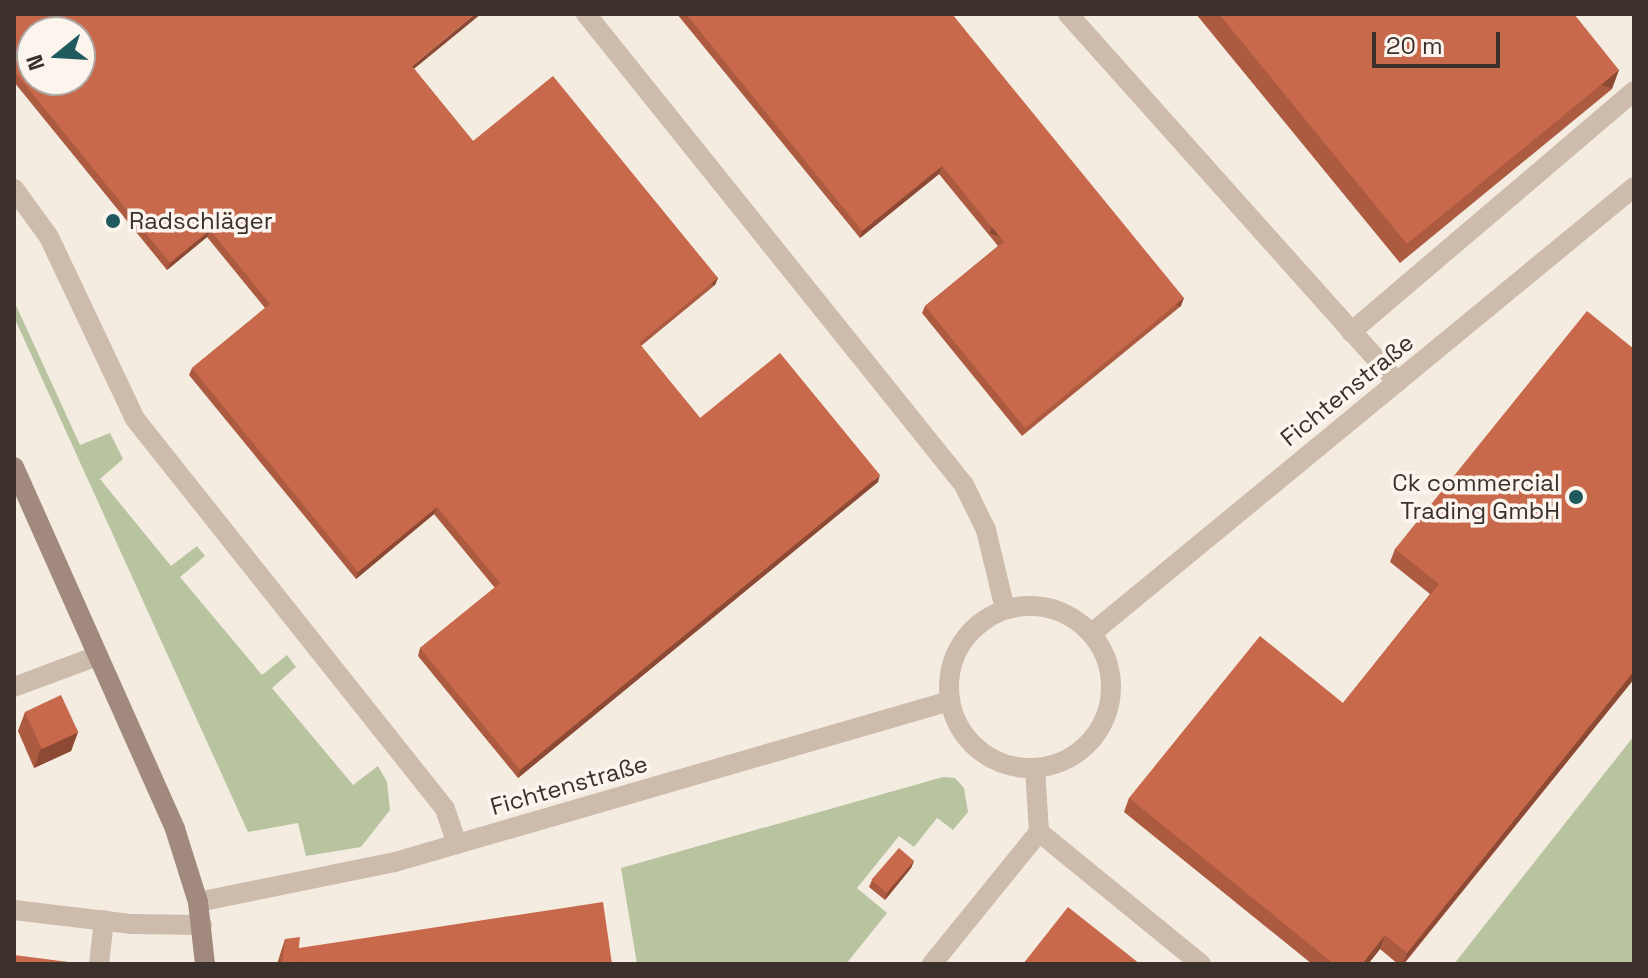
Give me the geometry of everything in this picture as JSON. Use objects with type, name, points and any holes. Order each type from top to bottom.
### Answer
[{"type":"street","points":[[586,14],[964,485],[986,530],[1005,609]]},
{"type":"street","points":[[1068,14],[1397,382]]},
{"type":"street","points":[[1351,332],[1634,91]]},
{"type":"street","name":"Fichtenstraße","points":[[1092,633],[1634,187]]},
{"type":"street","points":[[16,195],[49,237],[135,419],[445,809],[457,844]]},
{"type":"street","points":[[14,467],[175,829],[198,902],[205,964]]},
{"type":"street","points":[[1052,608],[1092,633],[1110,674],[1105,718],[1077,753],[1035,768],[1012,766],[971,743],[950,701],[949,677],[967,635],[1005,609],[1052,608]]},
{"type":"street","points":[[14,687],[97,656]]},
{"type":"street","name":"Fichtenstraße","points":[[198,902],[457,844],[950,701]]},
{"type":"street","points":[[932,964],[1039,832],[1035,768]]},
{"type":"street","points":[[1039,832],[1201,964]]},
{"type":"street","points":[[14,910],[104,920],[202,925]]},
{"type":"street","points":[[99,964],[104,920]]},
{"type":"green space","points":[[14,301],[80,445],[110,433],[123,459],[100,479],[171,566],[197,546],[205,556],[180,577],[262,675],[287,655],[296,667],[272,688],[353,785],[378,766],[387,782],[390,810],[361,847],[306,856],[298,823],[248,832],[14,317]]},
{"type":"green space","points":[[1634,736],[1634,964],[1454,964]]},
{"type":"green space","points":[[943,777],[955,778],[964,788],[968,812],[953,830],[937,818],[914,847],[899,836],[857,888],[887,913],[846,964],[637,964],[621,868]]},
{"type":"building","points":[[14,14],[475,14],[412,66],[473,141],[553,76],[718,278],[639,343],[700,418],[780,353],[880,475],[520,770],[420,648],[500,583],[437,507],[358,572],[192,368],[270,304],[210,230],[170,263],[34,96],[96,96],[96,16],[16,16],[16,73]]},
{"type":"building","points":[[686,14],[952,14],[1184,298],[1025,428],[925,306],[1004,242],[942,166],[862,231]]},
{"type":"building","points":[[1219,14],[1574,14],[1619,70],[1407,244]]},
{"type":"building","points":[[1587,311],[1634,349],[1634,671],[1407,953],[1385,935],[1362,964],[1334,964],[1129,798],[1260,636],[1343,703],[1439,584],[1395,549]]},
{"type":"building","points":[[61,695],[78,732],[42,749],[25,712]]},
{"type":"building","points":[[899,848],[914,861],[887,893],[871,880]]},
{"type":"building","points":[[603,902],[612,964],[297,964],[299,948]]},
{"type":"building","points":[[1068,907],[1140,964],[1023,964]]},
{"type":"building","points":[[300,937],[297,964],[282,964],[285,939]]},
{"type":"building","points":[[14,955],[84,964],[14,964]]},
{"type":"place","name":"Radschläger","points":[[113,221]]},
{"type":"place","name":"Ck commercial Trading GmbH","points":[[1576,497]]}]
